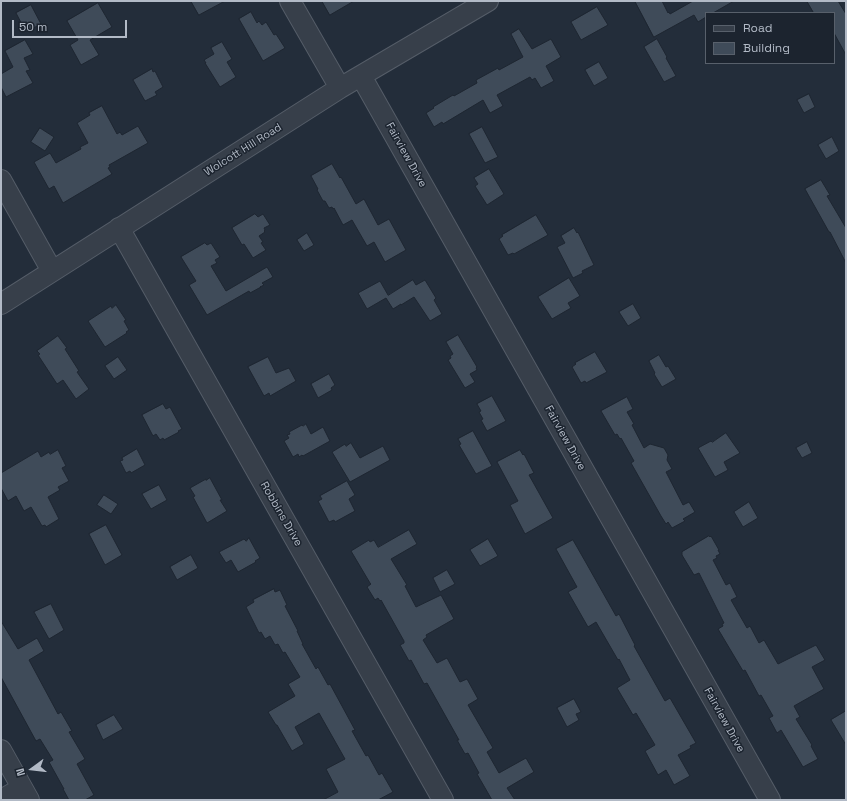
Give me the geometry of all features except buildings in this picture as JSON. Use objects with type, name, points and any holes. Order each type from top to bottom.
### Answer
[{"type":"street","points":[[290,1],[340,88]]},
{"type":"street","name":"Wolcott Hill Road","points":[[1,304],[340,88],[488,1]]},
{"type":"street","name":"Fairview Drive","points":[[361,76],[770,800]]},
{"type":"street","points":[[1,180],[52,271]]},
{"type":"street","name":"Robbins Drive","points":[[119,228],[443,800]]},
{"type":"street","points":[[1,750],[26,794],[1,800]]}]
